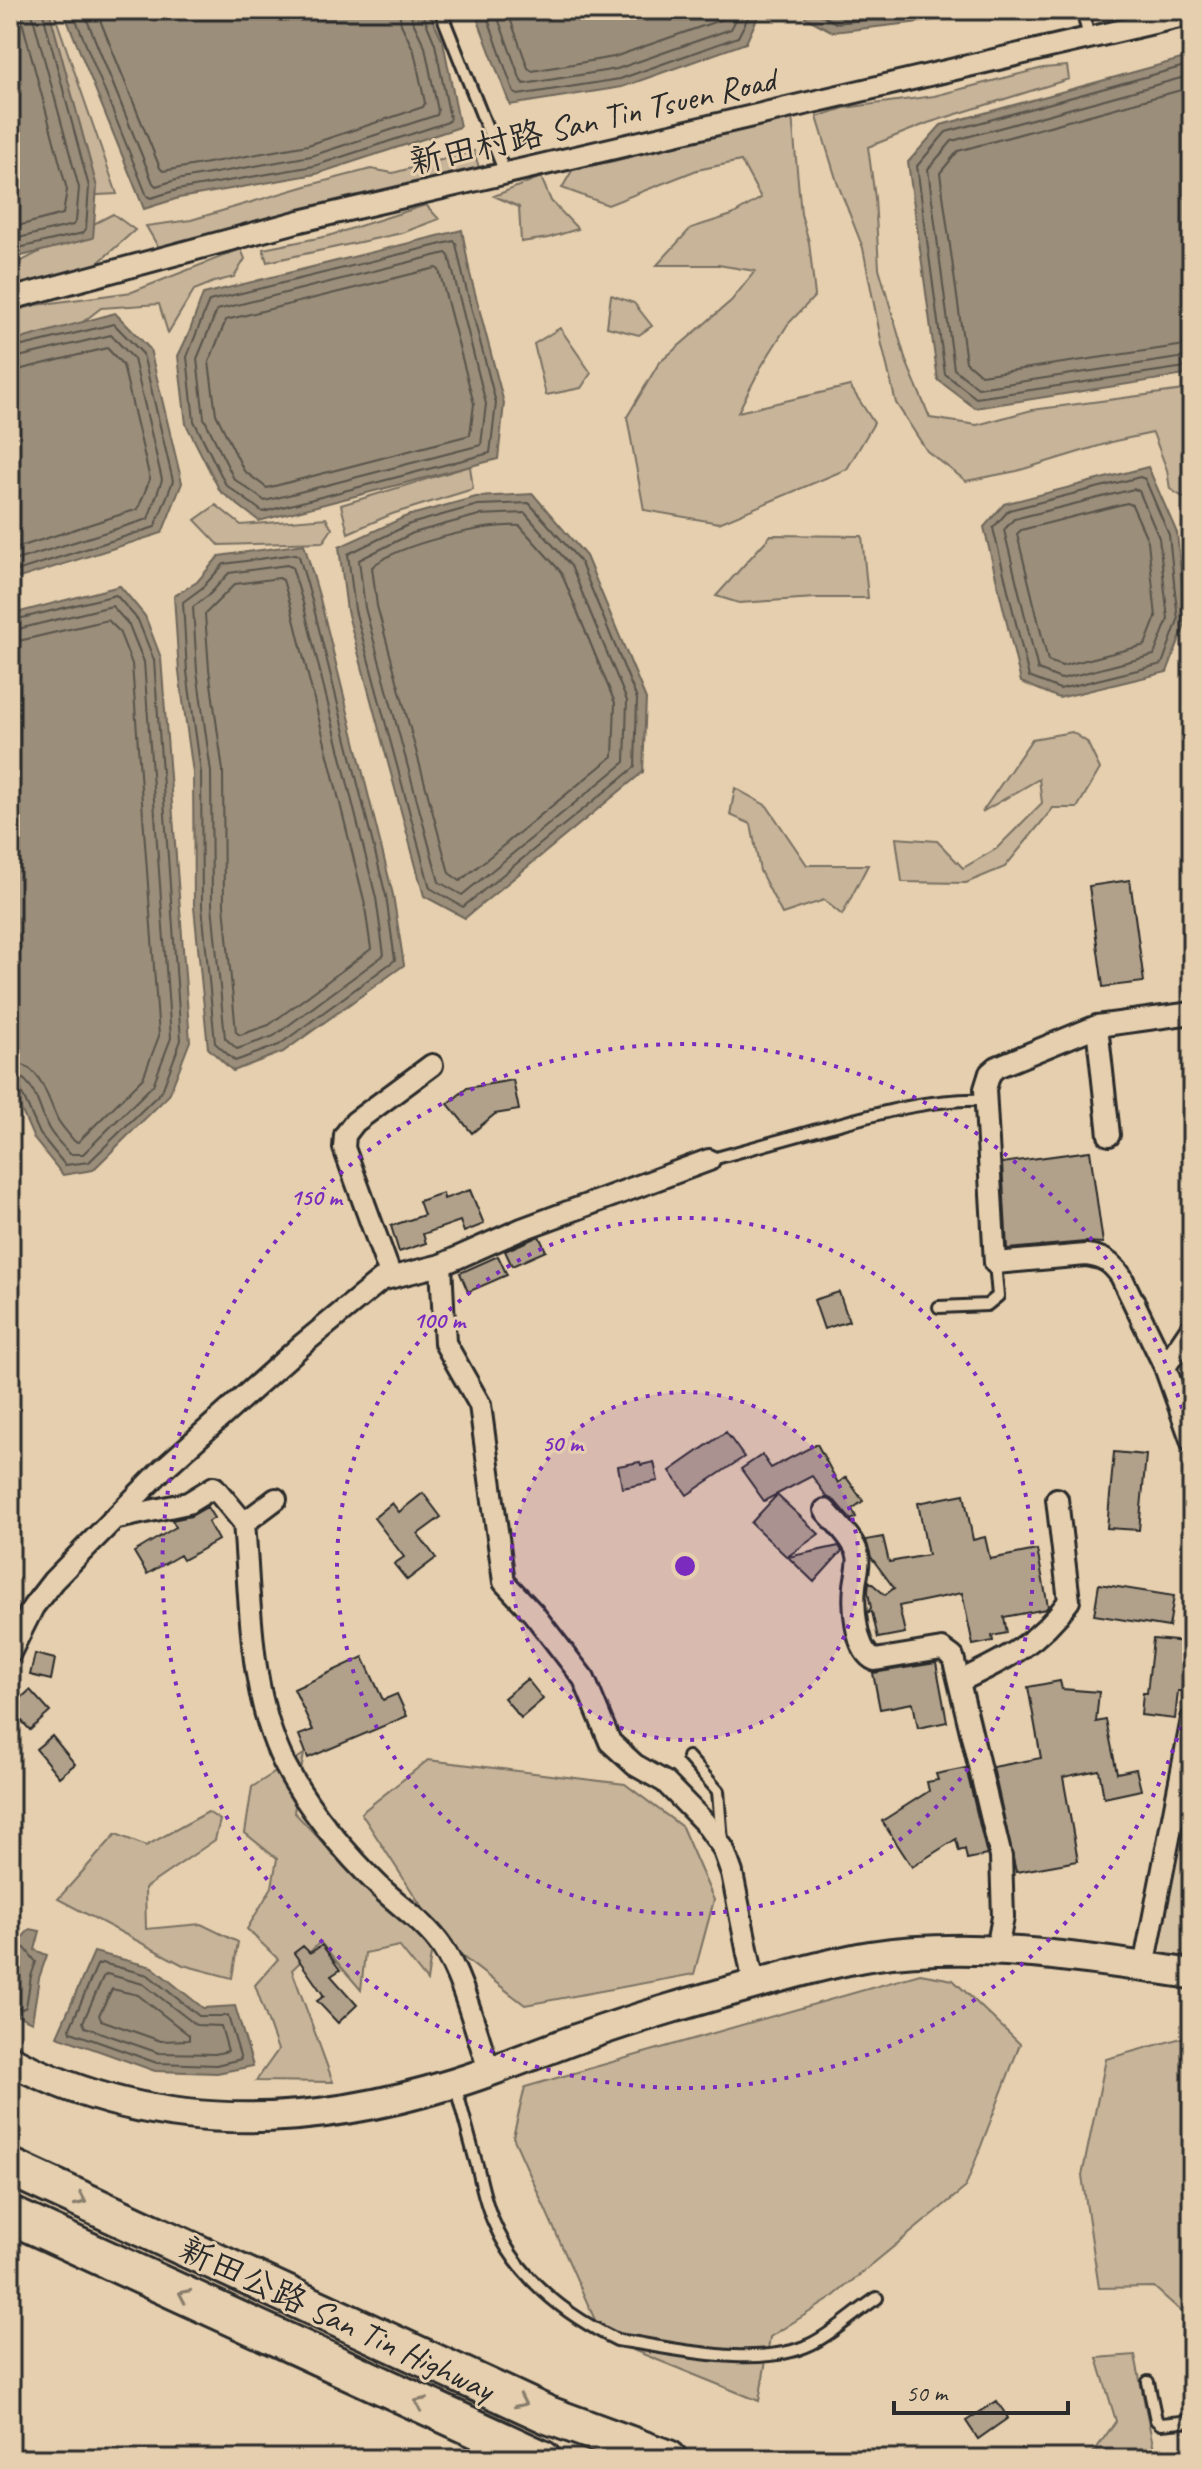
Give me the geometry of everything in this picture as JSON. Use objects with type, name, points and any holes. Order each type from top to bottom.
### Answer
[{"type":"highway","name":"新田公路 San Tin Highway","points":[[10,2167],[548,2415],[668,2459]]},
{"type":"highway","name":"新田公路 San Tin Highway","points":[[10,2215],[542,2459]]},
{"type":"main road","points":[[10,2060],[70,2086],[121,2102],[221,2118],[269,2119],[383,2103],[454,2084],[615,2025],[754,1984],[869,1956],[997,1949],[1192,1974]]},
{"type":"street","name":"新田村路 San Tin Tsuen Road","points":[[10,299],[300,221],[1192,14]]},
{"type":"street","points":[[1192,1013],[1097,1026],[997,1067],[987,1080],[985,1100],[995,1263],[1086,1255],[1101,1257],[1112,1264],[1121,1276],[1165,1367],[1192,1442]]},
{"type":"street","points":[[1097,1026],[1109,1135]]},
{"type":"street","points":[[391,1277],[344,1148],[345,1135],[355,1122],[432,1065]]},
{"type":"street","points":[[10,1653],[33,1607],[53,1581],[113,1519],[163,1469],[303,1344],[381,1280],[441,1265],[522,1229],[709,1160]]},
{"type":"street","points":[[441,1265],[445,1343],[480,1405],[504,1582],[533,1613],[584,1679],[610,1742],[635,1765],[665,1782],[705,1823],[723,1848],[732,1873],[754,1984]]},
{"type":"street","points":[[1165,1367],[1192,1327]]},
{"type":"street","points":[[113,1519],[188,1503],[214,1487],[244,1523],[256,1668],[264,1711],[279,1752],[306,1799],[350,1854],[443,1948],[456,1973],[490,2072]]},
{"type":"street","points":[[244,1523],[276,1499]]},
{"type":"street","points":[[960,1681],[1011,1657],[1052,1625],[1069,1601],[1057,1499]]},
{"type":"street","points":[[825,1510],[855,1547],[859,1557],[855,1590],[859,1642],[864,1652],[875,1660],[942,1649],[953,1657],[1001,1857],[1003,1917],[997,1949]]},
{"type":"street","points":[[1144,1967],[1192,1719]]},
{"type":"lane","points":[[440,10],[505,173]]},
{"type":"lane","points":[[1082,10],[1089,37]]},
{"type":"lane","points":[[709,1160],[879,1112],[948,1100],[985,1100]]},
{"type":"lane","points":[[939,1307],[987,1305],[994,1301],[999,1288],[995,1263]]},
{"type":"lane","points":[[688,1757],[718,1791],[723,1848]]},
{"type":"lane","points":[[454,2084],[488,2207],[501,2238],[538,2286],[568,2313],[599,2332],[617,2340],[744,2358],[811,2344],[877,2298]]},
{"type":"lane","points":[[1148,2382],[1156,2420],[1161,2424],[1192,2421]]},
{"type":"shaded area","points":[[24,10],[53,10],[117,194],[78,196]]},
{"type":"shaded area","points":[[1067,66],[1069,79],[928,123],[868,147],[879,268],[906,361],[930,418],[977,425],[1032,410],[1192,389],[1192,503],[1170,489],[1167,470],[1153,433],[1115,441],[1017,471],[966,481],[927,451],[896,403],[863,248],[837,182],[817,117],[844,108],[934,96],[1043,68]]},
{"type":"shaded area","points":[[792,115],[801,214],[809,242],[815,296],[788,324],[738,412],[850,386],[874,423],[847,469],[719,523],[644,510],[627,417],[659,363],[731,301],[755,271],[718,265],[657,265],[691,228],[732,215],[761,198],[741,161],[697,170],[608,205],[562,188],[573,169]]},
{"type":"shaded area","points":[[474,151],[480,171],[160,250],[146,226],[191,220],[371,169],[393,173]]},
{"type":"shaded area","points":[[541,177],[551,201],[578,229],[521,242],[519,207],[494,196]]},
{"type":"shaded area","points":[[426,205],[439,219],[402,233],[267,262],[263,249],[328,236]]},
{"type":"shaded area","points":[[113,214],[135,230],[90,270],[10,292],[10,267]]},
{"type":"shaded area","points":[[241,249],[245,259],[234,277],[194,290],[168,333],[159,304],[101,308],[70,332],[10,340],[10,312],[36,305],[132,292]]},
{"type":"shaded area","points":[[611,295],[634,303],[652,326],[639,335],[607,327]]},
{"type":"shaded area","points":[[560,328],[591,373],[581,388],[546,395],[534,344]]},
{"type":"shaded area","points":[[470,466],[473,489],[392,514],[348,533],[341,505]]},
{"type":"shaded area","points":[[216,505],[241,525],[326,518],[332,529],[323,542],[219,545],[195,520]]},
{"type":"shaded area","points":[[771,535],[862,536],[868,598],[739,603],[716,596]]},
{"type":"shaded area","points":[[1072,732],[1087,742],[1100,769],[1077,808],[1053,808],[1005,867],[966,883],[902,882],[896,838],[937,841],[963,868],[996,849],[1042,803],[1039,779],[982,812],[1032,739]]},
{"type":"shaded area","points":[[735,788],[767,806],[807,865],[868,865],[842,915],[824,900],[782,914],[760,871],[751,824],[730,815]]},
{"type":"shaded area","points":[[304,1754],[294,1812],[325,1845],[433,1941],[427,1981],[399,1946],[365,1953],[361,1990],[320,1942],[292,1970],[333,2082],[256,2081],[278,2050],[255,1985],[278,1959],[247,1929],[272,1887],[277,1859],[245,1833],[252,1787]]},
{"type":"shaded area","points":[[428,1760],[625,1784],[682,1827],[714,1900],[694,1974],[525,2005],[446,1944],[361,1813]]},
{"type":"shaded area","points":[[1189,1778],[1192,1779],[1192,1964],[1163,1956]]},
{"type":"shaded area","points":[[208,1812],[220,1820],[215,1840],[145,1888],[146,1929],[201,1924],[238,1942],[232,1978],[183,1965],[58,1899],[116,1834],[146,1846]]},
{"type":"shaded area","points":[[920,1974],[953,1980],[1020,2044],[965,2188],[830,2299],[770,2337],[759,2401],[603,2338],[513,2137],[525,2087]]},
{"type":"shaded area","points":[[1192,2035],[1192,2321],[1154,2287],[1099,2288],[1082,2176],[1106,2059]]},
{"type":"shaded area","points":[[1135,2355],[1154,2450],[1192,2449],[1192,2459],[1089,2459],[1116,2421],[1097,2358]]},
{"type":"water","points":[[10,10],[49,10],[97,187],[93,238],[10,259]]},
{"type":"water","points":[[63,10],[428,10],[443,41],[460,127],[316,174],[179,198],[144,209]]},
{"type":"water","points":[[478,10],[761,10],[746,43],[622,87],[510,105],[476,15]]},
{"type":"water","points":[[804,10],[1024,10],[833,32],[805,17]]},
{"type":"water","points":[[1192,56],[1192,374],[975,408],[938,380],[908,162],[941,125]]},
{"type":"water","points":[[462,230],[470,274],[504,403],[498,459],[259,521],[220,491],[186,424],[178,356],[203,294]]},
{"type":"water","points":[[115,313],[150,349],[182,483],[162,533],[10,581],[10,342]]},
{"type":"water","points":[[1148,467],[1177,533],[1186,622],[1167,672],[1059,698],[1021,682],[984,527],[1004,504]]},
{"type":"water","points":[[533,494],[586,556],[646,699],[643,772],[465,918],[424,896],[347,611],[339,547],[407,516],[476,497]]},
{"type":"water","points":[[304,544],[393,895],[404,965],[283,1052],[233,1071],[208,1048],[194,907],[193,773],[179,672],[174,596],[197,582],[219,556]]},
{"type":"water","points":[[120,586],[145,616],[161,658],[190,1041],[169,1095],[93,1170],[63,1175],[34,1139],[10,1084],[10,617]]},
{"type":"water","points":[[30,1929],[40,1931],[35,1950],[47,1955],[39,1978],[32,2022],[10,2012],[10,1939],[19,1941]]},
{"type":"water","points":[[94,1952],[152,1967],[203,2008],[235,2006],[253,2066],[217,2073],[155,2071],[57,2036]]},
{"type":"building","points":[[1130,880],[1144,982],[1103,987],[1089,886]]},
{"type":"building","points":[[513,1080],[519,1110],[495,1114],[472,1133],[448,1104],[467,1088]]},
{"type":"building","points":[[1090,1151],[1103,1243],[1007,1249],[1002,1163]]},
{"type":"building","points":[[470,1190],[484,1224],[464,1232],[460,1221],[423,1234],[426,1243],[399,1252],[391,1226],[424,1215],[419,1201],[443,1193],[444,1199]]},
{"type":"building","points":[[539,1236],[546,1251],[512,1266],[505,1251]]},
{"type":"building","points":[[498,1256],[507,1275],[468,1292],[460,1273]]},
{"type":"building","points":[[839,1292],[849,1321],[824,1329],[814,1300]]},
{"type":"building","points":[[726,1432],[744,1457],[687,1495],[670,1471]]},
{"type":"building","points":[[817,1444],[838,1483],[846,1477],[863,1501],[852,1509],[856,1517],[851,1520],[835,1501],[827,1497],[812,1476],[764,1501],[741,1469],[762,1455],[771,1468]]},
{"type":"building","points":[[1114,1452],[1146,1455],[1139,1530],[1107,1528]]},
{"type":"building","points":[[640,1462],[641,1465],[654,1462],[658,1481],[622,1488],[618,1466]]},
{"type":"building","points":[[423,1493],[441,1517],[418,1534],[436,1558],[407,1580],[394,1564],[404,1557],[374,1518],[392,1503],[399,1512]]},
{"type":"building","points":[[964,1494],[973,1540],[985,1537],[990,1559],[1037,1550],[1048,1606],[1046,1609],[1004,1617],[1007,1633],[992,1636],[993,1641],[973,1645],[962,1593],[899,1606],[905,1633],[878,1638],[872,1612],[868,1612],[871,1608],[869,1581],[885,1595],[894,1588],[871,1557],[866,1540],[883,1537],[889,1562],[928,1555],[918,1503]]},
{"type":"building","points":[[777,1495],[819,1534],[787,1557],[751,1523]]},
{"type":"building","points":[[207,1507],[214,1518],[208,1522],[218,1540],[183,1560],[180,1555],[147,1574],[134,1552],[176,1527],[172,1520],[191,1516]]},
{"type":"building","points":[[839,1546],[842,1551],[814,1582],[788,1557]]},
{"type":"building","points":[[1099,1584],[1174,1596],[1169,1627],[1094,1615]]},
{"type":"building","points":[[1153,1639],[1187,1642],[1182,1691],[1178,1691],[1175,1719],[1141,1715],[1143,1693],[1147,1693]]},
{"type":"building","points":[[35,1654],[55,1659],[51,1680],[30,1675]]},
{"type":"building","points":[[363,1657],[383,1700],[397,1694],[407,1716],[308,1758],[299,1735],[313,1730],[294,1689]]},
{"type":"building","points":[[936,1663],[947,1722],[918,1728],[913,1703],[880,1709],[873,1673]]},
{"type":"building","points":[[527,1679],[543,1699],[521,1718],[504,1698]]},
{"type":"building","points":[[1060,1681],[1062,1689],[1099,1692],[1096,1722],[1106,1720],[1117,1773],[1136,1769],[1141,1790],[1104,1798],[1099,1770],[1063,1777],[1078,1861],[1016,1872],[993,1767],[1041,1758],[1028,1687]]},
{"type":"building","points":[[30,1690],[50,1712],[30,1730],[10,1708]]},
{"type":"building","points":[[52,1736],[75,1764],[59,1777],[36,1749]]},
{"type":"building","points":[[966,1768],[987,1855],[967,1859],[965,1849],[959,1851],[956,1839],[912,1867],[882,1821],[929,1791],[927,1782],[938,1780],[936,1774]]},
{"type":"building","points":[[322,1945],[340,1970],[331,1976],[357,2005],[338,2023],[317,2001],[324,1996],[294,1953],[303,1946],[310,1953]]},
{"type":"building","points":[[997,2401],[1008,2418],[978,2439],[966,2421]]}]
